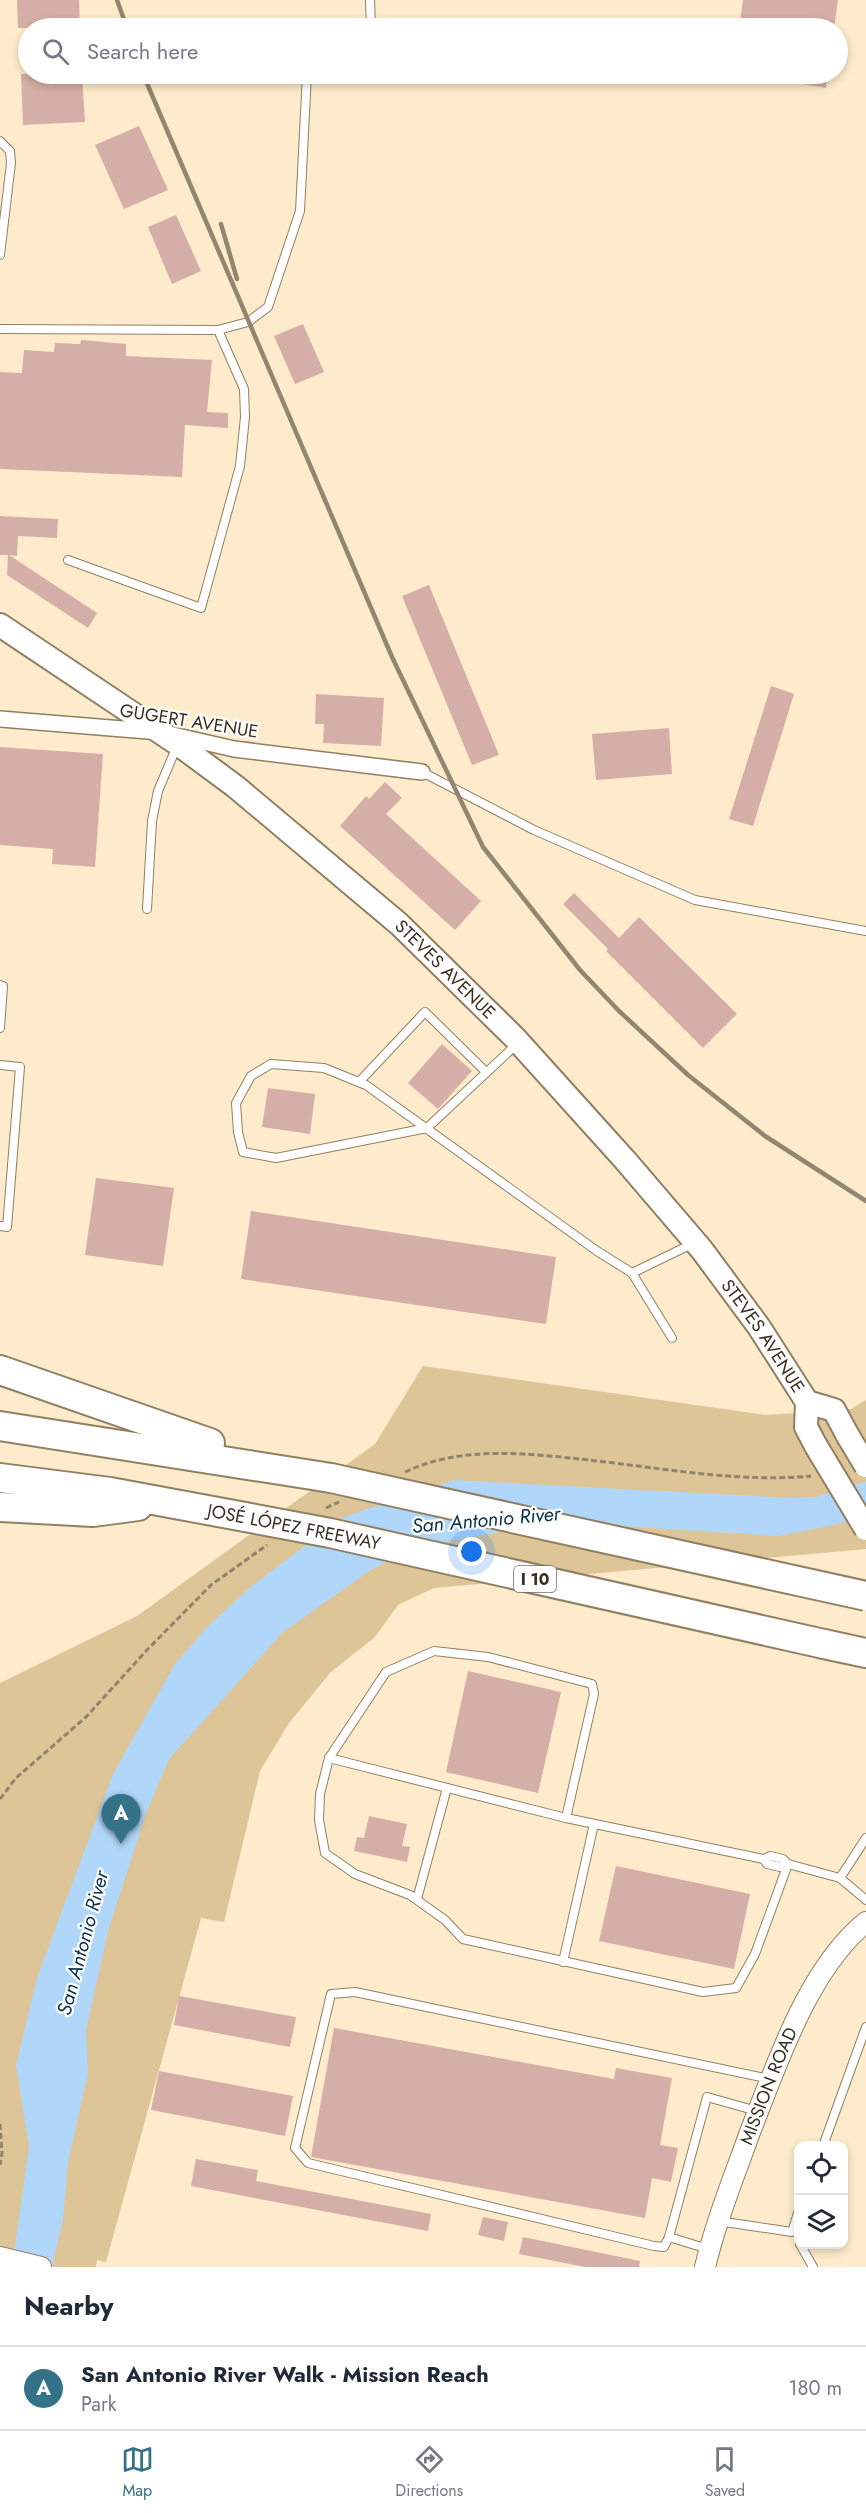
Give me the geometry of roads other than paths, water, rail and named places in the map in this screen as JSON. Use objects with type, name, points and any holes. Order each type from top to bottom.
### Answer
[{"type":"highway","points":[[0,1370],[118,1413],[289,1470]]},
{"type":"highway","points":[[0,1425],[331,1478],[866,1596]]},
{"type":"highway","name":"JOSÉ LÓPEZ FREEWAY","points":[[0,1478],[110,1492],[330,1533],[866,1653]]},
{"type":"highway","points":[[0,1507],[93,1512],[167,1502]]},
{"type":"main road","name":"STEVES AVENUE","points":[[0,624],[169,738],[271,815],[390,917],[519,1042],[695,1242],[759,1328],[807,1402],[806,1427],[866,1529]]},
{"type":"main road","name":"STEVES AVENUE","points":[[807,1402],[834,1410],[866,1466]]},
{"type":"street","name":"GUGERT AVENUE","points":[[0,719],[169,738],[234,749],[422,772]]},
{"type":"street","name":"MISSION ROAD","points":[[707,2258],[717,2221],[758,2112],[800,2015],[825,1967],[841,1946],[866,1922]]},
{"type":"street","points":[[0,2257],[41,2267]]},
{"type":"lane","points":[[370,0],[371,18]]},
{"type":"lane","points":[[0,329],[218,330],[248,322],[268,307],[300,211],[306,84]]},
{"type":"lane","points":[[0,141],[10,151],[11,163],[0,255]]},
{"type":"lane","points":[[68,560],[201,608],[240,466],[245,417],[244,389],[218,330]]},
{"type":"lane","points":[[147,909],[152,821],[169,738]]},
{"type":"lane","points":[[422,772],[534,830],[695,900],[866,931]]},
{"type":"lane","points":[[0,986],[3,986],[0,1028]]},
{"type":"lane","points":[[358,1082],[425,1012],[486,1071]]},
{"type":"lane","points":[[519,1042],[427,1128],[276,1158],[243,1152],[237,1132],[236,1103],[251,1076],[271,1064],[324,1068],[358,1082],[427,1128],[632,1274],[672,1338]]},
{"type":"lane","points":[[0,1065],[20,1067],[7,1227],[0,1226]]},
{"type":"lane","points":[[632,1274],[695,1242]]},
{"type":"lane","points":[[566,1818],[594,1694],[592,1684],[488,1657],[434,1651],[386,1672],[329,1758],[320,1794],[318,1820],[325,1852],[355,1874],[410,1894],[445,1920],[463,1939],[703,1992],[736,1988],[755,1954],[788,1864]]},
{"type":"lane","points":[[329,1758],[566,1818],[764,1859],[767,1864],[780,1867],[788,1864],[840,1878],[866,1900]]},
{"type":"lane","points":[[417,1899],[447,1788]]},
{"type":"lane","points":[[563,1962],[594,1824]]},
{"type":"lane","points":[[840,1878],[866,1838]]},
{"type":"lane","points":[[758,2112],[707,2097],[669,2237],[664,2247],[308,2163],[295,2148],[331,1994],[355,1992],[771,2079]]},
{"type":"lane","points":[[824,2141],[866,2027]]},
{"type":"lane","points":[[717,2221],[792,2232]]},
{"type":"lane","points":[[794,2226],[792,2232],[794,2235]]},
{"type":"lane","points":[[669,2237],[707,2258]]},
{"type":"lane","points":[[802,2249],[813,2267]]},
{"type":"water","name":"San Antonio River","points":[[454,1480],[790,1498],[816,1497],[866,1482],[866,1514],[834,1525],[778,1536],[557,1522],[415,1547],[369,1571],[282,1633],[169,1759],[145,1816],[108,1931],[86,2030],[88,2073],[68,2162],[63,2219],[52,2267],[12,2267],[29,2147],[16,2065],[37,1978],[113,1774],[175,1664],[209,1625],[253,1585],[344,1517]]},
{"type":"railway","points":[[117,0],[123,18]]},
{"type":"railway","points":[[147,84],[392,657],[483,847],[580,970],[619,1011],[688,1075],[765,1136],[866,1201]]},
{"type":"railway","points":[[221,224],[237,279]]},
{"type":"place","name":"San Antonio River Walk - Mission Reach","points":[[121,1844]]}]
